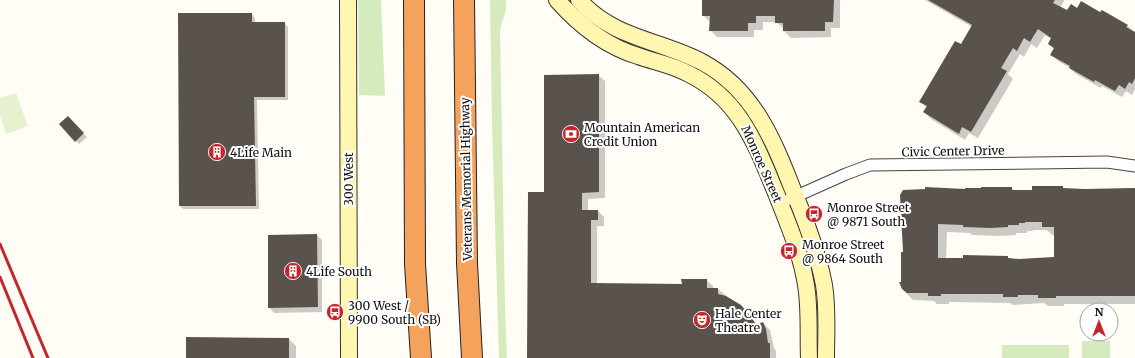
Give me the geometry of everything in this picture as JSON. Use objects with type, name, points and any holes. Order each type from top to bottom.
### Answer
[{"type":"highway","points":[[414,0],[415,264],[420,358]]},
{"type":"highway","name":"Veterans Memorial Highway","points":[[464,0],[467,263],[472,358]]},
{"type":"street","name":"300 West","points":[[348,0],[348,358]]},
{"type":"street","name":"Monroe Street","points":[[557,0],[570,16],[587,30],[609,44],[637,56],[665,64],[690,74],[712,88],[730,105],[744,123],[755,143],[797,246],[807,287],[808,358]]},
{"type":"street","name":"Monroe Street","points":[[579,0],[596,15],[629,35],[687,54],[704,63],[732,83],[751,105],[765,125],[774,142],[812,237],[824,287],[826,358]]},
{"type":"street","name":"Civic Center Drive","points":[[780,203],[839,176],[870,165],[1107,162],[1135,166]]},
{"type":"green space","points":[[358,0],[381,0],[385,96],[359,95]]},
{"type":"green space","points":[[490,0],[506,0],[506,10],[500,29],[507,358],[499,358]]},
{"type":"green space","points":[[16,93],[28,126],[6,134],[0,115],[0,98]]},
{"type":"green space","points":[[1082,342],[1110,342],[1110,358],[1082,358]]},
{"type":"green space","points":[[1002,345],[1069,345],[1069,358],[1002,358]]},
{"type":"building","points":[[702,0],[834,0],[833,22],[825,22],[825,31],[783,31],[783,23],[775,23],[775,16],[756,16],[756,23],[748,23],[748,31],[709,31],[710,16],[702,16]]},
{"type":"building","points":[[928,0],[1055,0],[1053,3],[1067,10],[1071,4],[1077,8],[1081,1],[1100,12],[1102,10],[1128,25],[1126,27],[1135,32],[1135,78],[1132,84],[1129,82],[1125,89],[1119,85],[1115,91],[1095,80],[1094,82],[1050,55],[1054,48],[1048,44],[1051,38],[1038,29],[1030,42],[1024,38],[1017,51],[1013,48],[1001,68],[1007,71],[971,132],[962,127],[959,134],[923,112],[927,106],[919,102],[955,41],[961,44],[972,25]]},
{"type":"building","name":"4Life Main","points":[[178,13],[252,13],[252,22],[285,22],[285,97],[254,97],[256,206],[179,206]]},
{"type":"building","points":[[599,74],[599,192],[582,193],[582,210],[598,210],[598,220],[591,220],[591,283],[682,284],[681,279],[707,279],[707,288],[718,288],[718,294],[726,296],[741,305],[756,325],[763,322],[766,329],[768,343],[770,343],[770,358],[527,358],[528,192],[544,192],[544,75]]},
{"type":"building","points":[[68,116],[84,133],[75,142],[59,124]]},
{"type":"building","points":[[1032,186],[1063,186],[1063,188],[1085,189],[1135,188],[1135,296],[1056,296],[1056,298],[1038,298],[1038,295],[1003,297],[1003,294],[941,294],[941,296],[928,296],[928,293],[907,293],[902,289],[899,282],[901,282],[901,252],[903,252],[900,195],[903,190],[925,189],[925,187],[965,189],[981,187],[1012,187],[1012,190],[1032,190]],"holes":[[[1025,222],[1042,222],[1042,227],[1054,227],[1054,257],[1019,259],[1008,258],[1008,256],[963,255],[963,258],[938,258],[938,224],[990,228],[1008,227],[1008,225],[1019,225],[1019,223]]]},
{"type":"building","name":"4Life South","points":[[317,234],[318,307],[268,308],[268,235]]},
{"type":"building","points":[[186,337],[289,338],[289,358],[186,358]]},
{"type":"railway","points":[[0,244],[48,358]]},
{"type":"railway","points":[[0,277],[33,358]]},
{"type":"place","name":"Mountain American Credit Union","points":[[571,134]]},
{"type":"place","name":"4Life Main","points":[[217,152]]},
{"type":"place","name":"Monroe Street @ 9871 South","points":[[814,214]]},
{"type":"place","name":"Monroe Street @ 9864 South","points":[[789,251]]},
{"type":"place","name":"4Life South","points":[[293,271]]},
{"type":"place","name":"300 West / 9900 South (SB)","points":[[335,312]]},
{"type":"place","name":"Hale Center Theatre","points":[[702,320]]}]
